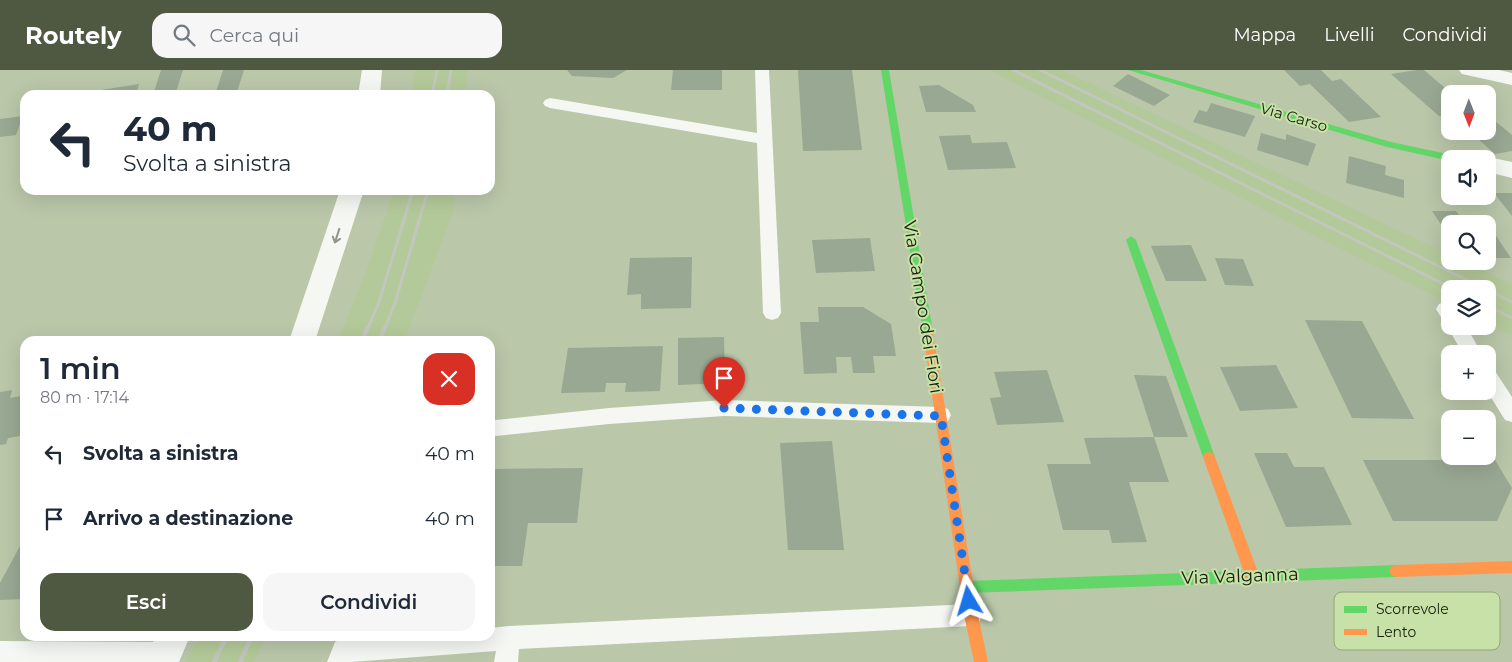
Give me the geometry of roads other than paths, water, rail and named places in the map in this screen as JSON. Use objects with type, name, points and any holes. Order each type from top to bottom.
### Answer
[{"type":"street","points":[[370,90],[372,70]]},
{"type":"street","name":"Via Campo dei Fiori","points":[[885,70],[980,662]]},
{"type":"street","name":"Via Carso","points":[[1132,70],[1390,145],[1441,156]]},
{"type":"street","points":[[1469,70],[1512,79]]},
{"type":"street","points":[[1496,167],[1512,170]]},
{"type":"street","points":[[304,336],[350,195]]},
{"type":"street","points":[[1131,240],[1252,575]]},
{"type":"street","name":"Via Valganna","points":[[968,587],[1252,575],[1512,567]]},
{"type":"street","points":[[0,658],[166,652]]},
{"type":"lane","points":[[762,70],[772,313]]},
{"type":"lane","points":[[550,104],[765,139]]},
{"type":"lane","points":[[1496,389],[1512,414]]},
{"type":"lane","points":[[496,428],[609,416],[724,408],[941,416]]},
{"type":"lane","points":[[495,639],[971,615]]},
{"type":"lane","points":[[506,662],[509,638]]},
{"type":"lane","points":[[339,662],[343,650],[468,641]]},
{"type":"railway","points":[[433,90],[437,70]]},
{"type":"railway","points":[[448,90],[451,70]]},
{"type":"railway","points":[[1013,70],[1441,283]]},
{"type":"railway","points":[[1040,70],[1467,280]]},
{"type":"railway","points":[[368,328],[379,302],[411,195]]},
{"type":"railway","points":[[385,328],[395,303],[427,195]]},
{"type":"railway","points":[[1496,294],[1512,302]]},
{"type":"railway","points":[[1496,310],[1512,318]]},
{"type":"railway","points":[[364,336],[368,327]]},
{"type":"railway","points":[[381,336],[385,327]]},
{"type":"railway","points":[[214,662],[224,641]]},
{"type":"railway","points":[[240,662],[250,641]]}]
